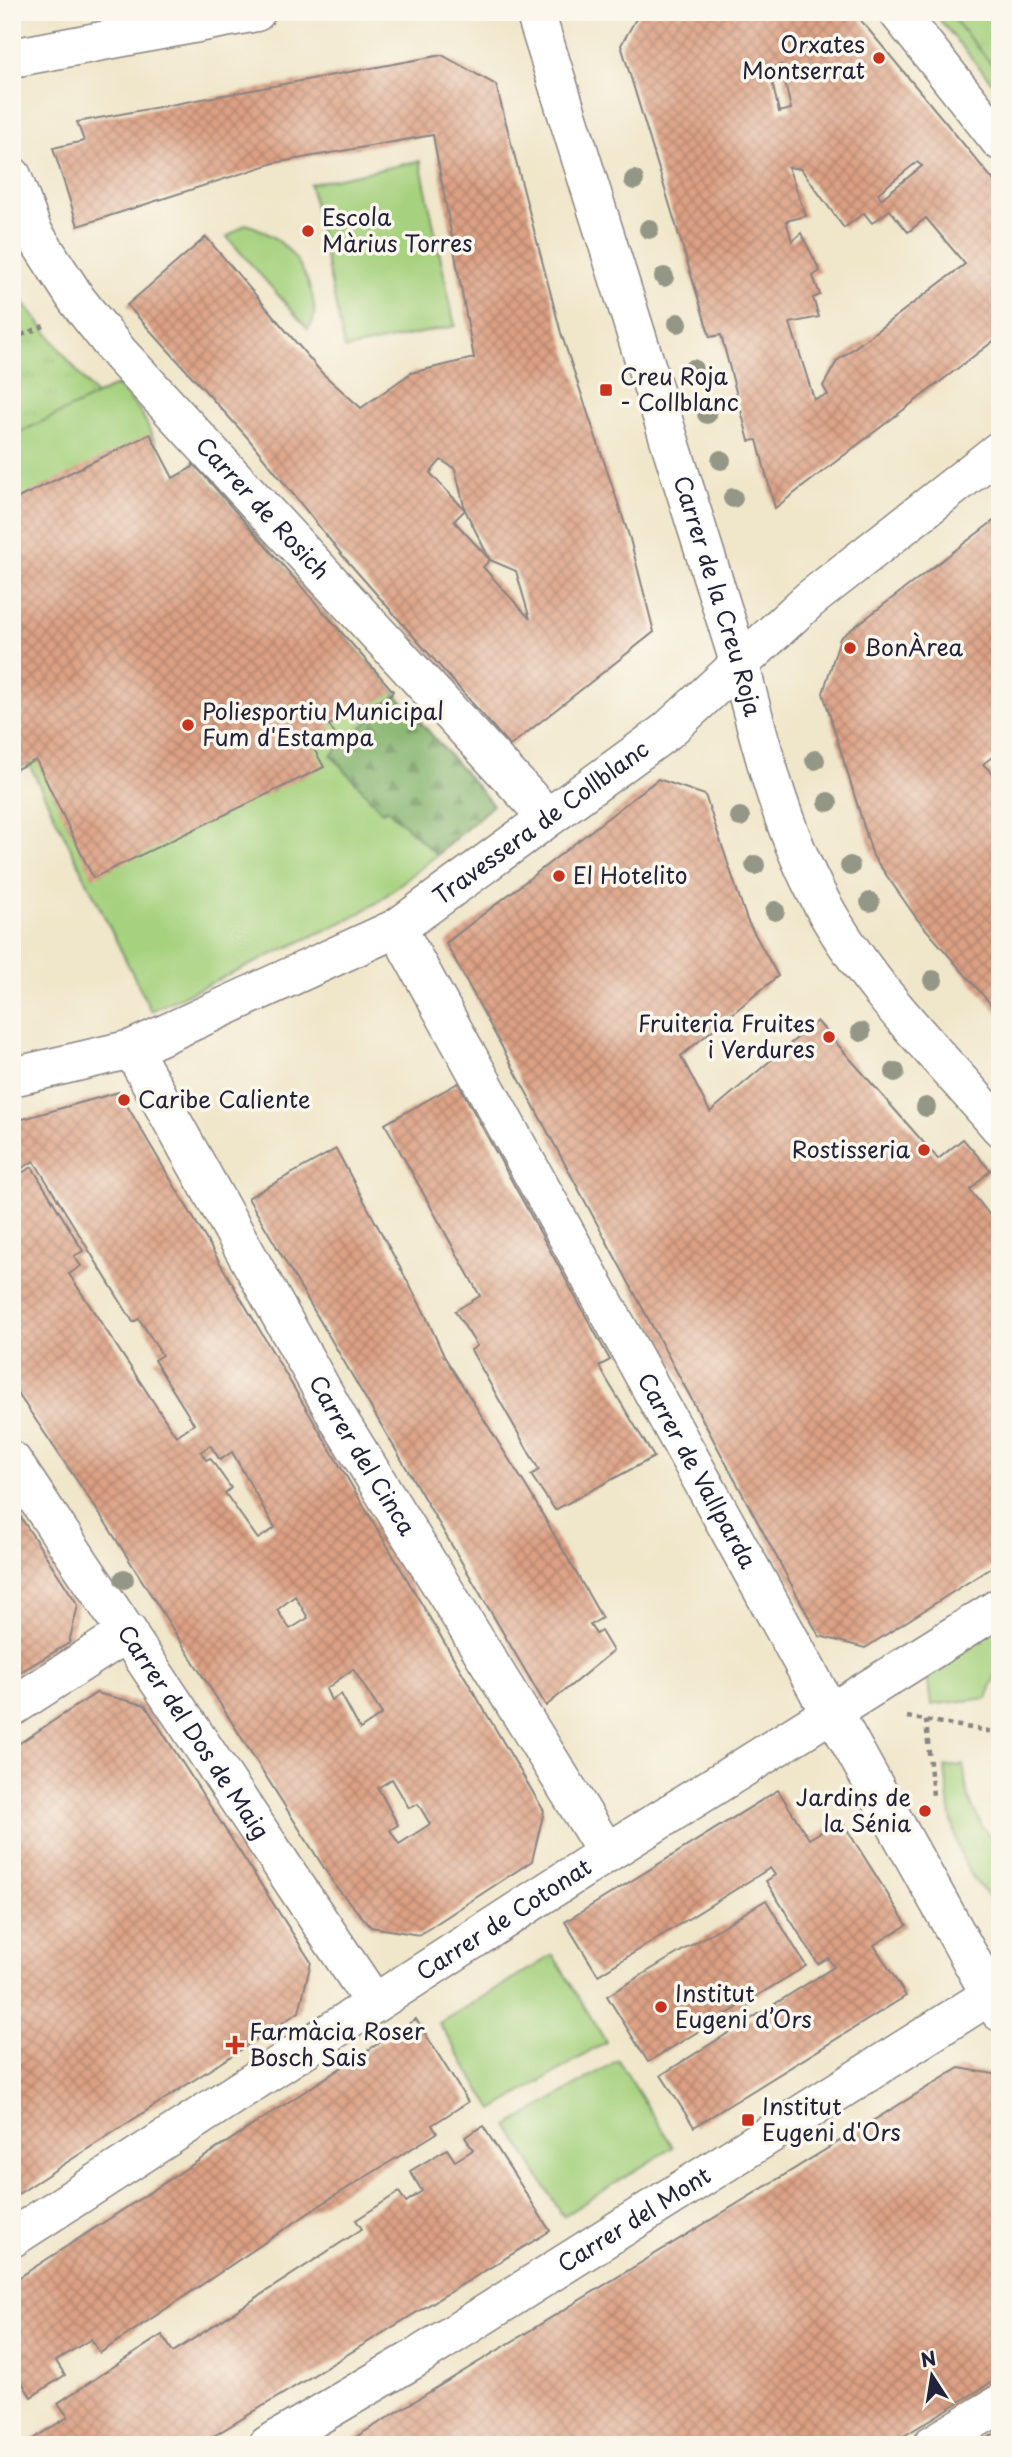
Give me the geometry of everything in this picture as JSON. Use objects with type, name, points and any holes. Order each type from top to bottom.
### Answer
[{"type":"street","name":"Carrer de la Creu Roja","points":[[535,12],[740,665],[765,760],[801,862],[829,917],[871,977],[1000,1127]]},
{"type":"street","points":[[898,12],[1000,141]]},
{"type":"street","points":[[12,58],[234,14]]},
{"type":"street","name":"Carrer de Rosich","points":[[12,176],[33,232],[77,300],[119,353],[547,817]]},
{"type":"street","name":"Travessera de Collblanc","points":[[12,1077],[132,1049],[397,928],[667,731],[808,600],[1000,450]]},
{"type":"street","name":"Carrer de Vallparda","points":[[397,928],[831,1716],[842,1728],[997,1999]]},
{"type":"street","name":"Carrer del Cinca","points":[[132,1049],[339,1420],[607,1853]]},
{"type":"street","name":"Carrer del Dos de Maig","points":[[12,1461],[374,2003]]},
{"type":"street","name":"Carrer de Cotonat","points":[[12,2238],[607,1853],[831,1716],[1000,1607]]},
{"type":"street","points":[[12,1707],[128,1632]]},
{"type":"street","name":"Carrer del Mont","points":[[268,2445],[414,2359],[997,1999]]},
{"type":"street","points":[[932,2445],[1000,2404]]},
{"type":"path","points":[[12,339],[55,322]]},
{"type":"path","points":[[903,1716],[1000,1733]]},
{"type":"green space","points":[[933,12],[955,12],[953,17],[1000,74],[1000,92]]},
{"type":"green space","points":[[948,12],[1000,12],[1000,74],[952,17]]},
{"type":"green space","points":[[420,161],[455,326],[345,349],[310,184]]},
{"type":"green space","points":[[246,224],[271,235],[298,262],[313,299],[314,315],[308,329],[227,237]]},
{"type":"green space","points":[[12,287],[96,396],[12,436]]},
{"type":"green space","name":"Poliesportiu Municipal Fum d'Estampa","points":[[117,385],[141,412],[172,478],[192,468],[193,463],[397,695],[332,755],[383,812],[387,809],[437,855],[378,902],[351,918],[151,1011],[29,764],[12,771],[12,436]]},
{"type":"green space","points":[[397,695],[493,805],[437,855],[387,809],[382,812],[331,755]]},
{"type":"green space","points":[[1000,1617],[1000,1664],[987,1698],[931,1705],[926,1665]]},
{"type":"green space","points":[[963,1765],[968,1797],[982,1826],[1000,1850],[1000,1905],[984,1892],[972,1877],[957,1843],[945,1767]]},
{"type":"green space","points":[[553,1955],[606,2042],[493,2110],[439,2023]]},
{"type":"green space","points":[[618,2060],[673,2147],[563,2216],[508,2126]]},
{"type":"building","points":[[640,12],[854,12],[1000,188],[1000,336],[775,508],[757,440],[749,441],[721,335],[710,337],[621,45]],"holes":[[[781,65],[791,109],[779,112],[769,68]],[[917,162],[922,166],[881,199],[878,193]],[[788,167],[801,169],[844,228],[864,213],[872,223],[890,210],[908,232],[926,218],[965,264],[837,361],[823,386],[828,395],[814,399],[790,323],[819,317],[813,298],[820,295],[813,276],[820,271],[801,233],[792,241],[786,221],[806,216]]]},
{"type":"building","points":[[442,55],[496,85],[561,333],[630,539],[654,632],[510,746],[342,555],[247,437],[127,305],[206,237],[322,373],[361,408],[411,373],[474,358],[433,135],[274,163],[78,226],[53,148],[84,141],[77,122]],"holes":[[[441,460],[455,469],[465,510],[430,473]],[[465,510],[490,560],[454,521]],[[490,560],[516,571],[530,619],[483,567]]]},
{"type":"building","name":"Poliesportiu Municipal Fum d'Estampa","points":[[150,434],[173,478],[193,467],[193,463],[393,691],[391,695],[329,725],[337,738],[314,749],[324,767],[93,878],[36,760],[12,771],[12,501]]},
{"type":"building","points":[[1000,516],[1000,751],[983,764],[1000,781],[1000,894],[996,897],[1000,902],[1000,1015],[917,919],[873,856],[823,693],[840,638]]},
{"type":"building","points":[[658,779],[705,795],[747,920],[778,976],[681,1056],[710,1112],[817,1021],[938,1159],[963,1139],[990,1170],[970,1190],[1000,1228],[1000,1562],[865,1648],[819,1636],[446,943]]},
{"type":"building","points":[[458,1083],[610,1360],[599,1366],[654,1457],[555,1510],[531,1475],[539,1470],[471,1350],[477,1346],[455,1311],[480,1296],[385,1124]]},
{"type":"building","points":[[119,1092],[544,1811],[532,1861],[419,1935],[371,1927],[336,1887],[105,1522],[12,1385],[12,1178],[32,1167],[83,1251],[74,1256],[81,1266],[69,1274],[176,1436],[194,1424],[154,1360],[162,1355],[139,1319],[133,1322],[34,1161],[12,1174],[12,1122]],"holes":[[[210,1445],[220,1460],[232,1452],[275,1528],[258,1539],[225,1493],[231,1488],[210,1458],[206,1460],[201,1452]],[[295,1596],[308,1618],[290,1629],[277,1610]],[[353,1669],[382,1714],[360,1729],[341,1694],[331,1700],[326,1689]],[[392,1779],[409,1808],[418,1804],[430,1824],[399,1844],[390,1830],[398,1825],[378,1788]]]},
{"type":"building","points":[[336,1149],[424,1312],[444,1356],[529,1491],[602,1618],[590,1625],[596,1634],[601,1631],[613,1651],[546,1706],[248,1198]]},
{"type":"building","points":[[12,1504],[78,1605],[69,1643],[12,1677]]},
{"type":"building","points":[[96,1693],[145,1705],[311,1962],[299,2012],[12,2198],[12,1748]]},
{"type":"building","points":[[778,1790],[809,1839],[841,1820],[907,1925],[874,1945],[906,1996],[694,2127],[661,2075],[834,1967],[828,1958],[818,1964],[766,1881],[775,1875],[770,1868],[598,1975],[565,1922]]},
{"type":"building","points":[[766,1900],[806,1966],[648,2062],[607,1996]]},
{"type":"building","points":[[416,2019],[468,2102],[432,2125],[437,2133],[328,2200],[100,2353],[91,2339],[56,2361],[65,2375],[31,2397],[23,2384],[12,2391],[12,2282]]},
{"type":"building","points":[[959,2068],[1000,2075],[1000,2377],[889,2445],[343,2445]]},
{"type":"building","points":[[483,2126],[550,2231],[199,2445],[23,2445],[68,2417],[58,2403],[162,2335],[173,2352],[362,2229],[356,2220],[399,2192],[406,2202],[422,2191],[410,2171],[447,2149],[455,2161],[473,2150],[465,2137]]},
{"type":"building","points":[[1000,2430],[1000,2445],[977,2445]]},
{"type":"place","name":"Orxates Montserrat","points":[[879,58]]},
{"type":"place","name":"Escola Màrius Torres","points":[[308,231]]},
{"type":"place","name":"Creu Roja - Collblanc","points":[[606,390]]},
{"type":"place","name":"BonÀrea","points":[[850,648]]},
{"type":"place","name":"Poliesportiu Municipal Fum d'Estampa","points":[[188,725]]},
{"type":"place","name":"El Hotelito","points":[[559,876]]},
{"type":"place","name":"Fruiteria Fruites i Verdures","points":[[829,1037]]},
{"type":"place","name":"Caribe Caliente","points":[[124,1100]]},
{"type":"place","name":"Rostisseria","points":[[924,1150]]},
{"type":"place","name":"Jardins de la Sénia","points":[[925,1811]]},
{"type":"place","name":"Institut Eugeni d’Ors","points":[[661,2007]]},
{"type":"place","name":"Farmàcia Roser Bosch Sais","points":[[235,2045]]},
{"type":"place","name":"Institut Eugeni d'Ors","points":[[748,2120]]}]
